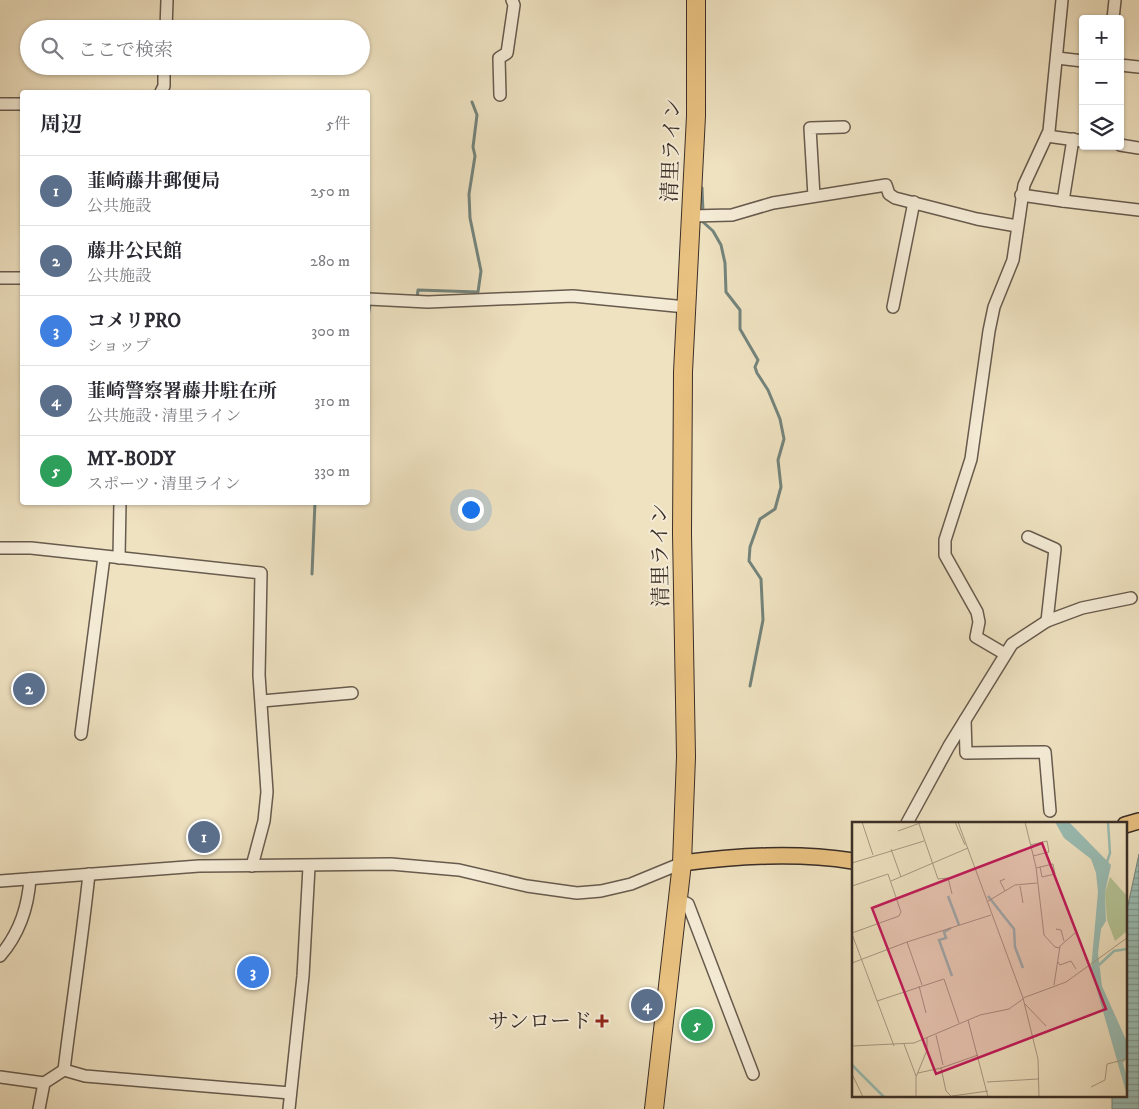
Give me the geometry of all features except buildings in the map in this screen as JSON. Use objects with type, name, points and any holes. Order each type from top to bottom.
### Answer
[{"type":"highway","name":"清里ライン","points":[[654,1109],[682,863],[686,757],[682,435],[686,307],[696,116],[696,0]]},
{"type":"main road","points":[[1126,825],[1139,821]]},
{"type":"main road","points":[[682,863],[742,856],[806,855],[852,861]]},
{"type":"street","points":[[166,20],[167,0]]},
{"type":"street","points":[[500,95],[499,58],[507,53],[514,5],[512,0]]},
{"type":"street","points":[[1005,654],[976,637],[979,622],[977,612],[945,555],[945,540],[971,458],[989,331],[994,307],[1013,260],[1021,195],[1026,178],[1047,136],[1062,0]]},
{"type":"street","points":[[1113,15],[1115,0]]},
{"type":"street","points":[[1057,58],[1079,61]]},
{"type":"street","points":[[1124,65],[1139,67]]},
{"type":"street","points":[[162,90],[164,75]]},
{"type":"street","points":[[0,104],[20,104]]},
{"type":"street","points":[[814,196],[810,128],[844,127]]},
{"type":"street","points":[[1047,136],[1078,140],[1063,201]]},
{"type":"street","points":[[1124,146],[1139,148]]},
{"type":"street","points":[[691,216],[732,216],[772,202],[886,185],[889,194],[895,198],[977,219],[1017,226]]},
{"type":"street","points":[[1021,195],[1139,210]]},
{"type":"street","points":[[893,307],[914,202]]},
{"type":"street","points":[[0,278],[20,278]]},
{"type":"street","points":[[370,299],[428,302],[573,296],[686,307]]},
{"type":"street","points":[[119,558],[120,505]]},
{"type":"street","points":[[1028,537],[1055,549],[1048,621]]},
{"type":"street","points":[[0,548],[31,548],[261,573],[259,675],[266,792],[264,821],[252,866]]},
{"type":"street","points":[[81,734],[104,557]]},
{"type":"street","points":[[908,822],[965,720],[1012,644],[1048,621],[1082,608],[1131,598]]},
{"type":"street","points":[[262,701],[352,692]]},
{"type":"street","points":[[965,720],[966,754],[1045,752],[1050,811]]},
{"type":"street","points":[[0,880],[200,866],[309,867],[391,864],[432,866],[459,870],[535,887],[577,893],[601,891],[631,884],[682,863]]},
{"type":"street","points":[[290,1109],[290,1093],[303,976],[309,867]]},
{"type":"street","points":[[64,1070],[74,990],[81,954],[88,874]]},
{"type":"street","points":[[0,956],[24,915],[29,900],[30,879]]},
{"type":"street","points":[[678,899],[688,904],[753,1074]]},
{"type":"street","points":[[0,1077],[44,1083],[64,1070],[85,1076],[290,1093]]},
{"type":"street","points":[[39,1109],[44,1083]]},
{"type":"water","points":[[1139,854],[1139,1109],[1112,1109],[1112,1096],[1126,1096],[1126,914]]},
{"type":"waterway","points":[[417,298],[418,290],[478,292],[481,271],[470,218],[469,194],[475,156],[473,147],[477,115],[472,102]]},
{"type":"waterway","points":[[702,188],[703,212]]},
{"type":"waterway","points":[[703,219],[703,222],[713,231],[721,245],[725,263],[726,292],[740,310],[740,329],[758,360],[755,367],[768,390],[780,419],[784,439],[778,460],[781,487],[775,509],[760,519],[750,547],[749,561],[761,579],[763,620],[750,686]]},
{"type":"waterway","points":[[312,574],[315,505]]},
{"type":"place","name":"藤井公民館","points":[[29,689]]},
{"type":"place","name":"韮崎藤井郵便局","points":[[204,837]]},
{"type":"place","name":"コメリPRO","points":[[253,972]]},
{"type":"place","name":"韮崎警察署藤井駐在所","points":[[647,1005]]},
{"type":"place","name":"サンロード","points":[[602,1021]]},
{"type":"place","name":"MY-BODY","points":[[697,1025]]}]
